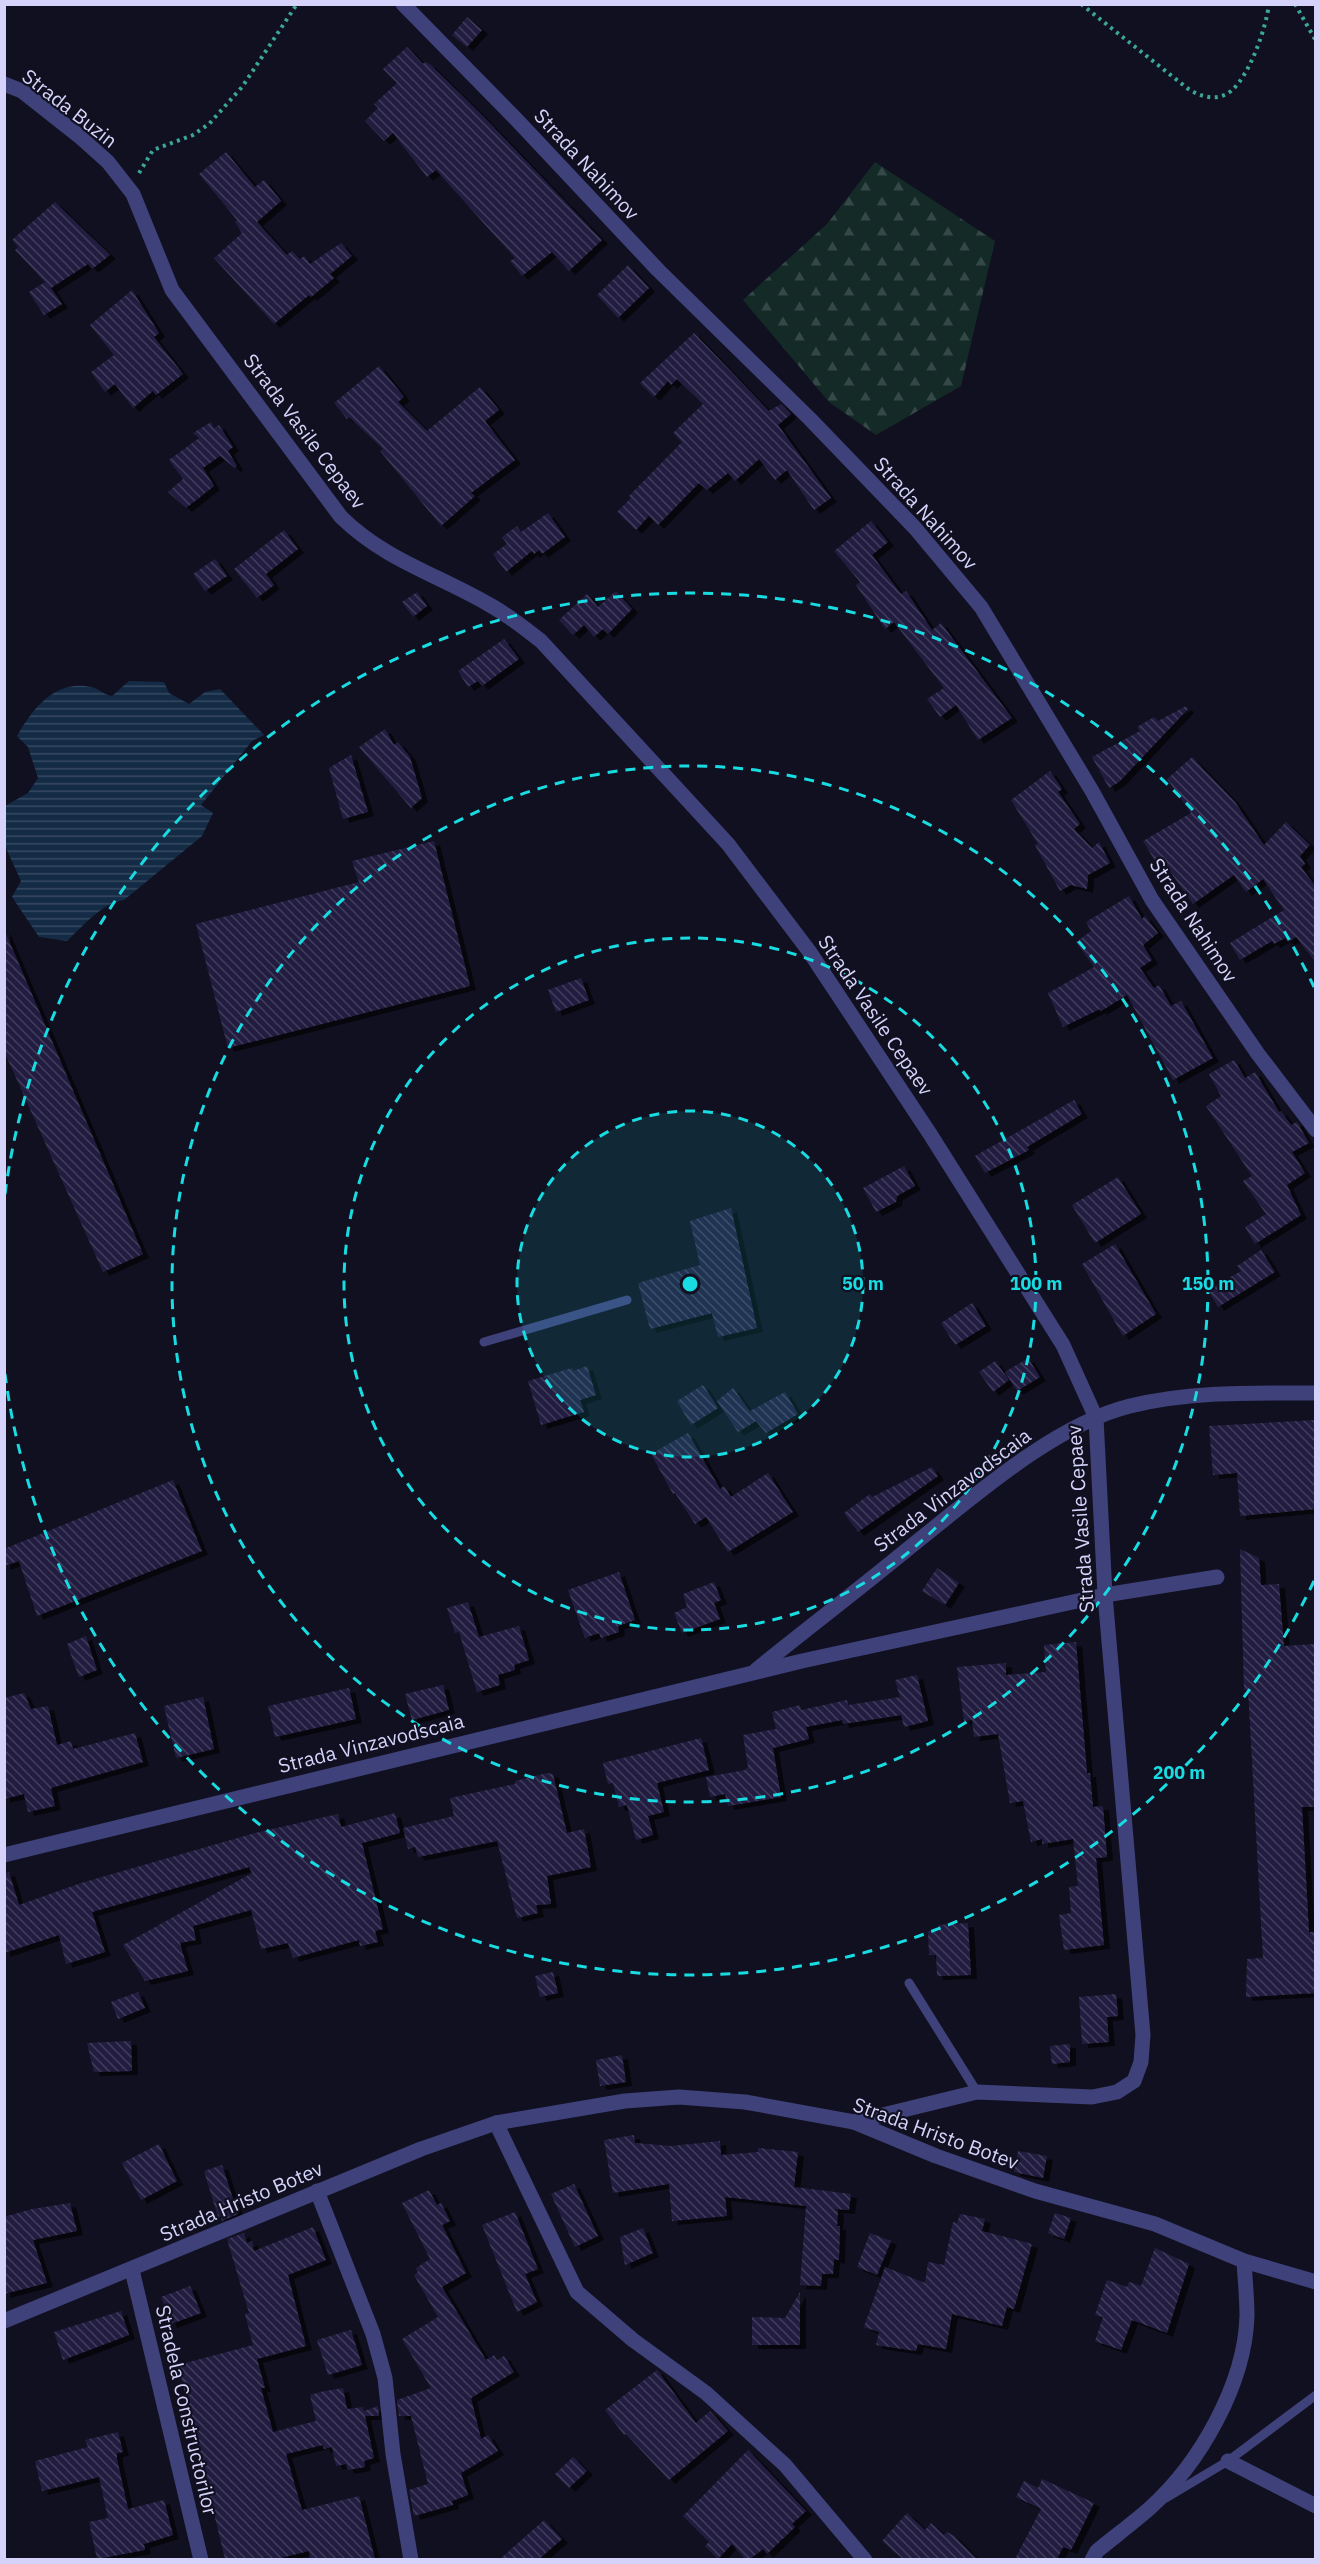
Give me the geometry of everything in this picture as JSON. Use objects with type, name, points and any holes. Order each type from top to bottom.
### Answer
[{"type":"street","name":"Strada Nahimov","points":[[403,4],[515,117],[658,270],[915,528],[981,607],[1092,791],[1152,900],[1258,1054],[1316,1130]]},
{"type":"street","name":"Strada Buzin","points":[[4,84],[22,91],[79,136],[108,162],[133,194]]},
{"type":"street","name":"Strada Vasile Cepaev","points":[[133,194],[172,290],[341,517],[359,535],[386,554],[487,603],[541,641],[706,819],[753,874],[858,1024],[1014,1266],[1063,1345],[1096,1418],[1106,1595],[1143,2035],[1141,2062],[1134,2081],[1117,2092],[1092,2097],[977,2092]]},
{"type":"street","name":"Strada Vinzavodscaia","points":[[749,1675],[986,1486],[1048,1444],[1096,1418],[1128,1406],[1169,1398],[1246,1393],[1316,1393]]},
{"type":"street","name":"Strada Vinzavodscaia","points":[[4,1855],[813,1658],[1106,1595],[1217,1577]]},
{"type":"street","points":[[854,2122],[977,2092]]},
{"type":"street","name":"Strada Hristo Botev","points":[[4,2321],[421,2149],[496,2123],[625,2101],[679,2097],[744,2102],[854,2122],[936,2157],[1035,2191],[1155,2224],[1244,2261],[1316,2282]]},
{"type":"street","points":[[496,2123],[577,2292],[633,2340],[706,2393],[785,2465],[866,2559]]},
{"type":"street","points":[[317,2192],[373,2334],[385,2378],[394,2464],[411,2559]]},
{"type":"street","points":[[1092,2559],[1097,2551],[1151,2507],[1195,2458],[1223,2408],[1240,2355],[1247,2317],[1244,2261]]},
{"type":"street","name":"Stradela Constructorilor","points":[[132,2270],[201,2559]]},
{"type":"street","points":[[1228,2461],[1316,2506]]},
{"type":"lane","points":[[484,1342],[627,1300]]},
{"type":"lane","points":[[909,1983],[977,2092]]},
{"type":"lane","points":[[1151,2507],[1228,2461],[1316,2395]]},
{"type":"path","points":[[133,194],[140,170],[153,150],[193,135],[209,124],[242,87],[297,4]]},
{"type":"path","points":[[1081,4],[1187,88],[1199,96],[1216,98],[1231,91],[1241,77],[1266,28],[1269,4]]},
{"type":"path","points":[[1295,4],[1316,41]]},
{"type":"green space","points":[[875,162],[995,241],[961,386],[876,435],[829,402],[743,300],[827,224]]},
{"type":"water","points":[[129,681],[164,682],[169,693],[189,704],[205,692],[220,689],[264,735],[252,741],[201,805],[213,813],[202,836],[124,900],[108,906],[93,916],[67,941],[39,937],[12,897],[21,881],[5,846],[5,806],[28,793],[38,778],[28,747],[17,736],[30,715],[46,698],[66,687],[94,688],[112,696]]},
{"type":"building","points":[[467,17],[482,30],[467,47],[452,35]]},
{"type":"building","points":[[407,47],[423,64],[425,62],[430,64],[484,117],[602,240],[569,271],[552,252],[522,276],[510,261],[515,258],[436,170],[427,177],[393,133],[384,141],[365,121],[378,108],[374,104],[397,83],[383,69]]},
{"type":"building","points":[[226,152],[255,187],[264,180],[281,201],[257,222],[287,255],[292,251],[300,259],[304,256],[310,264],[341,243],[352,256],[330,274],[334,278],[274,324],[214,258],[242,233],[235,222],[237,220],[199,174]]},
{"type":"building","points":[[55,202],[110,255],[92,269],[88,264],[51,288],[62,304],[44,315],[29,292],[45,282],[15,250],[18,247],[12,240]]},
{"type":"building","points":[[628,265],[649,288],[618,318],[597,295]]},
{"type":"building","points":[[132,290],[159,333],[154,337],[183,374],[156,395],[153,391],[133,408],[115,384],[105,392],[91,372],[114,355],[90,325]]},
{"type":"building","points":[[694,333],[769,411],[781,404],[791,414],[778,425],[831,498],[814,510],[787,470],[775,480],[759,459],[735,481],[728,473],[707,490],[699,483],[658,525],[649,516],[636,530],[617,512],[631,498],[629,496],[682,442],[673,433],[703,404],[677,379],[671,385],[668,381],[654,397],[640,383]]},
{"type":"building","points":[[379,366],[404,397],[398,402],[427,431],[480,387],[499,410],[485,421],[515,460],[471,493],[475,496],[441,526],[380,451],[383,449],[349,417],[347,419],[334,403]]},
{"type":"building","points":[[211,422],[214,428],[219,425],[233,447],[228,451],[237,466],[235,468],[220,456],[203,468],[214,486],[186,508],[168,492],[183,479],[169,460],[199,438],[193,433]]},
{"type":"building","points":[[548,513],[565,537],[542,554],[539,550],[534,554],[532,551],[506,572],[493,554],[507,544],[502,537],[517,526],[521,532]]},
{"type":"building","points":[[871,521],[888,542],[872,555],[901,594],[906,591],[932,630],[941,623],[1012,718],[978,740],[956,705],[940,717],[927,699],[944,688],[894,622],[885,629],[856,585],[860,582],[834,551]]},
{"type":"building","points":[[284,530],[298,549],[266,574],[274,585],[257,598],[234,569]]},
{"type":"building","points":[[215,559],[227,576],[205,591],[193,574]]},
{"type":"building","points":[[616,591],[632,609],[608,634],[603,629],[594,637],[584,625],[573,635],[559,620],[587,594],[598,607]]},
{"type":"building","points":[[417,592],[427,606],[413,617],[402,602]]},
{"type":"building","points":[[504,639],[519,659],[482,686],[478,681],[468,687],[458,671]]},
{"type":"building","points":[[1186,706],[1188,709],[1119,782],[1109,788],[1092,757],[1140,731],[1137,727],[1154,717],[1158,721]]},
{"type":"building","points":[[385,729],[394,745],[398,742],[410,757],[422,798],[411,808],[359,747]]},
{"type":"building","points":[[351,755],[368,812],[343,819],[329,768]]},
{"type":"building","points":[[1192,757],[1235,802],[1264,845],[1286,822],[1310,845],[1300,856],[1305,864],[1301,867],[1316,887],[1316,963],[1296,937],[1288,942],[1285,938],[1274,944],[1272,941],[1240,960],[1230,943],[1284,910],[1263,879],[1246,892],[1234,875],[1193,904],[1164,863],[1158,866],[1143,841],[1191,813],[1167,779]]},
{"type":"building","points":[[1050,771],[1062,789],[1058,792],[1080,824],[1074,829],[1092,848],[1099,842],[1110,863],[1088,875],[1087,889],[1071,885],[1060,891],[1035,845],[1038,844],[1011,800]]},
{"type":"building","points":[[434,841],[470,986],[228,1048],[196,924],[359,882],[352,861]]},
{"type":"building","points":[[1129,896],[1142,919],[1145,916],[1158,933],[1143,945],[1152,960],[1140,968],[1154,988],[1159,985],[1171,1006],[1181,1001],[1213,1058],[1173,1080],[1127,995],[1101,1011],[1100,1009],[1063,1027],[1048,993],[1094,967],[1076,942],[1091,931],[1086,922]]},
{"type":"building","points":[[4,929],[143,1254],[103,1272],[4,1051]]},
{"type":"building","points":[[581,978],[589,1000],[556,1012],[548,990]]},
{"type":"building","points":[[1234,1060],[1245,1078],[1255,1072],[1279,1112],[1281,1111],[1291,1125],[1297,1122],[1309,1143],[1292,1152],[1305,1173],[1287,1185],[1301,1215],[1255,1244],[1245,1227],[1266,1214],[1243,1181],[1252,1176],[1206,1106],[1221,1096],[1209,1074]]},
{"type":"building","points":[[1074,1100],[1082,1114],[1027,1147],[1029,1150],[985,1173],[975,1156]]},
{"type":"building","points":[[904,1166],[915,1186],[897,1196],[896,1202],[876,1212],[863,1188]]},
{"type":"building","points":[[1118,1177],[1141,1214],[1095,1243],[1072,1205]]},
{"type":"building","points":[[731,1208],[757,1328],[718,1337],[712,1313],[650,1329],[638,1283],[700,1265],[690,1221]]},
{"type":"building","points":[[1115,1244],[1156,1314],[1123,1336],[1082,1264]]},
{"type":"building","points":[[1261,1250],[1275,1272],[1218,1307],[1208,1290],[1241,1271],[1237,1266]]},
{"type":"building","points":[[972,1303],[986,1326],[955,1345],[941,1323]]},
{"type":"building","points":[[1028,1358],[1040,1377],[1017,1391],[1005,1372]]},
{"type":"building","points":[[995,1361],[1009,1380],[993,1392],[979,1372]]},
{"type":"building","points":[[587,1366],[596,1395],[580,1400],[584,1412],[541,1425],[528,1381]]},
{"type":"building","points":[[703,1385],[718,1408],[691,1425],[677,1401]]},
{"type":"building","points":[[733,1388],[756,1420],[750,1411],[785,1392],[798,1414],[766,1433],[756,1421],[738,1432],[717,1401]]},
{"type":"building","points":[[1316,1420],[1316,1509],[1240,1516],[1237,1473],[1213,1475],[1209,1426]]},
{"type":"building","points":[[688,1433],[720,1489],[724,1486],[731,1497],[768,1473],[793,1512],[728,1552],[706,1517],[695,1524],[675,1493],[673,1494],[651,1454]]},
{"type":"building","points":[[932,1467],[938,1476],[858,1532],[844,1513],[870,1494],[872,1497]]},
{"type":"building","points":[[173,1480],[202,1551],[37,1616],[19,1561],[4,1566],[4,1549]]},
{"type":"building","points":[[1240,1549],[1259,1558],[1261,1585],[1279,1584],[1284,1646],[1316,1644],[1316,1807],[1302,1807],[1309,1932],[1316,1932],[1316,1993],[1246,1997],[1247,1959],[1263,1958],[1248,1690],[1244,1690]]},
{"type":"building","points":[[937,1568],[959,1583],[945,1605],[922,1591]]},
{"type":"building","points":[[619,1572],[635,1620],[618,1626],[619,1632],[601,1638],[599,1633],[585,1638],[568,1590]]},
{"type":"building","points":[[714,1582],[721,1600],[714,1603],[720,1619],[682,1633],[674,1613],[687,1607],[683,1594]]},
{"type":"building","points":[[468,1602],[479,1637],[519,1626],[529,1660],[514,1665],[515,1670],[498,1675],[500,1685],[477,1692],[459,1632],[455,1633],[447,1608]]},
{"type":"building","points":[[86,1636],[97,1670],[79,1677],[67,1644]]},
{"type":"building","points":[[1076,1642],[1087,1773],[1090,1773],[1093,1807],[1103,1806],[1107,1857],[1096,1858],[1104,1945],[1064,1950],[1059,1915],[1071,1913],[1069,1887],[1078,1886],[1073,1839],[1042,1844],[1042,1839],[1031,1842],[1023,1801],[1010,1803],[998,1734],[974,1737],[972,1720],[964,1721],[957,1667],[1006,1663],[1006,1675],[1046,1672],[1044,1645]]},
{"type":"building","points":[[917,1675],[928,1721],[904,1727],[901,1715],[843,1724],[842,1720],[806,1727],[809,1739],[773,1748],[781,1797],[728,1806],[725,1794],[710,1797],[706,1777],[745,1770],[748,1767],[743,1735],[776,1729],[772,1712],[800,1705],[801,1710],[847,1700],[848,1705],[900,1697],[895,1680]]},
{"type":"building","points":[[443,1685],[449,1710],[412,1720],[405,1694]]},
{"type":"building","points":[[349,1688],[356,1719],[275,1737],[268,1706]]},
{"type":"building","points":[[24,1693],[31,1709],[48,1706],[57,1745],[71,1741],[73,1749],[135,1733],[143,1762],[51,1788],[55,1806],[28,1812],[24,1794],[4,1799],[4,1698]]},
{"type":"building","points":[[203,1697],[214,1749],[176,1758],[164,1706]]},
{"type":"building","points":[[701,1738],[709,1770],[657,1783],[664,1812],[648,1816],[653,1835],[636,1840],[627,1805],[619,1807],[613,1783],[608,1784],[603,1763]]},
{"type":"building","points":[[547,1773],[553,1774],[567,1833],[584,1829],[591,1867],[547,1876],[551,1904],[536,1905],[538,1913],[517,1918],[497,1841],[418,1857],[415,1847],[408,1849],[403,1828],[454,1816],[450,1798],[515,1784],[515,1781]]},
{"type":"building","points":[[395,1813],[400,1833],[362,1843],[383,1929],[375,1931],[378,1942],[360,1946],[359,1940],[293,1958],[288,1943],[261,1949],[251,1910],[193,1926],[196,1940],[180,1943],[188,1971],[145,1981],[123,1945],[252,1873],[249,1867],[92,1912],[105,1952],[66,1964],[59,1935],[4,1953],[4,1873],[9,1872],[19,1905],[81,1883],[255,1833],[338,1814],[341,1827]]},
{"type":"building","points":[[968,1923],[971,1975],[937,1976],[936,1955],[929,1955],[928,1931],[939,1931],[938,1925]]},
{"type":"building","points":[[553,1972],[558,1993],[540,1997],[535,1976]]},
{"type":"building","points":[[138,1992],[145,2008],[118,2019],[111,2002]]},
{"type":"building","points":[[1116,1994],[1118,2016],[1107,2017],[1109,2042],[1082,2044],[1079,1997]]},
{"type":"building","points":[[131,2041],[132,2071],[94,2072],[87,2043]]},
{"type":"building","points":[[1070,2044],[1070,2062],[1052,2064],[1050,2046]]},
{"type":"building","points":[[622,2055],[626,2082],[600,2086],[596,2060]]},
{"type":"building","points":[[634,2135],[635,2143],[671,2146],[720,2141],[721,2155],[758,2152],[758,2148],[798,2152],[794,2187],[851,2194],[849,2210],[834,2209],[838,2211],[837,2226],[840,2226],[839,2260],[834,2259],[833,2274],[822,2274],[821,2286],[800,2285],[806,2206],[725,2197],[727,2216],[672,2221],[669,2184],[613,2193],[604,2140]]},
{"type":"building","points":[[159,2144],[177,2181],[141,2200],[122,2163]]},
{"type":"building","points":[[1018,2151],[1047,2156],[1043,2178],[1014,2172]]},
{"type":"building","points":[[222,2165],[238,2214],[222,2221],[221,2216],[218,2217],[204,2171]]},
{"type":"building","points":[[574,2184],[598,2236],[575,2247],[551,2194]]},
{"type":"building","points":[[429,2190],[437,2205],[441,2203],[450,2221],[442,2225],[466,2273],[442,2287],[486,2360],[494,2355],[497,2360],[504,2356],[514,2372],[471,2398],[481,2439],[488,2435],[498,2451],[461,2473],[468,2495],[452,2501],[453,2505],[414,2516],[409,2490],[428,2484],[411,2416],[399,2416],[397,2400],[431,2388],[402,2339],[438,2317],[414,2275],[418,2272],[416,2268],[430,2259],[402,2203]]},
{"type":"building","points":[[70,2203],[77,2231],[33,2240],[47,2283],[4,2294],[4,2217],[32,2209]]},
{"type":"building","points":[[515,2212],[538,2269],[525,2274],[537,2302],[517,2312],[482,2225]]},
{"type":"building","points":[[1055,2213],[1071,2218],[1064,2239],[1048,2233]]},
{"type":"building","points":[[960,2214],[985,2219],[982,2231],[1032,2244],[1014,2309],[1007,2307],[1002,2326],[952,2314],[946,2349],[918,2344],[916,2351],[876,2345],[879,2332],[864,2327],[885,2267],[925,2283],[928,2262],[944,2265],[953,2222],[957,2223]]},
{"type":"building","points":[[313,2227],[326,2260],[288,2275],[306,2346],[257,2359],[265,2388],[261,2388],[273,2432],[316,2421],[310,2395],[320,2392],[343,2388],[347,2409],[363,2407],[364,2411],[378,2406],[379,2416],[365,2416],[374,2458],[364,2461],[365,2467],[348,2470],[346,2464],[336,2466],[332,2447],[324,2449],[323,2445],[286,2454],[302,2510],[359,2496],[375,2559],[310,2559],[309,2551],[276,2559],[225,2559],[178,2365],[253,2345],[245,2314],[249,2313],[227,2239],[244,2233],[247,2243],[252,2241],[254,2251]]},
{"type":"building","points":[[643,2228],[653,2253],[625,2265],[620,2237]]},
{"type":"building","points":[[870,2233],[891,2241],[877,2275],[857,2267]]},
{"type":"building","points":[[1155,2248],[1189,2264],[1167,2333],[1132,2320],[1121,2350],[1095,2341],[1103,2317],[1095,2315],[1107,2280],[1127,2287],[1129,2282],[1141,2286]]},
{"type":"building","points":[[190,2286],[201,2313],[171,2324],[161,2297]]},
{"type":"building","points":[[800,2292],[800,2345],[752,2345],[752,2317],[785,2318]]},
{"type":"building","points":[[121,2311],[129,2335],[63,2360],[54,2332]]},
{"type":"building","points":[[351,2330],[362,2365],[328,2375],[317,2340]]},
{"type":"building","points":[[657,2370],[696,2423],[710,2411],[728,2431],[669,2480],[626,2434],[624,2435],[605,2410]]},
{"type":"building","points":[[118,2432],[123,2452],[117,2453],[117,2459],[128,2509],[164,2500],[173,2535],[144,2544],[145,2550],[97,2559],[89,2522],[108,2518],[99,2477],[42,2491],[35,2461],[88,2447],[85,2440]]},
{"type":"building","points":[[748,2450],[806,2511],[792,2524],[795,2527],[767,2554],[763,2549],[750,2559],[745,2559],[732,2544],[718,2559],[705,2546],[709,2542],[683,2516]]},
{"type":"building","points":[[573,2457],[587,2471],[569,2488],[555,2474]]},
{"type":"building","points":[[1042,2479],[1094,2503],[1071,2550],[1063,2547],[1057,2559],[1015,2559],[1041,2509],[1016,2497],[1024,2481],[1038,2488]]},
{"type":"building","points":[[907,2513],[925,2530],[931,2523],[944,2535],[947,2532],[954,2536],[977,2559],[903,2559],[882,2541]]},
{"type":"building","points":[[544,2520],[562,2539],[539,2559],[500,2559]]}]
